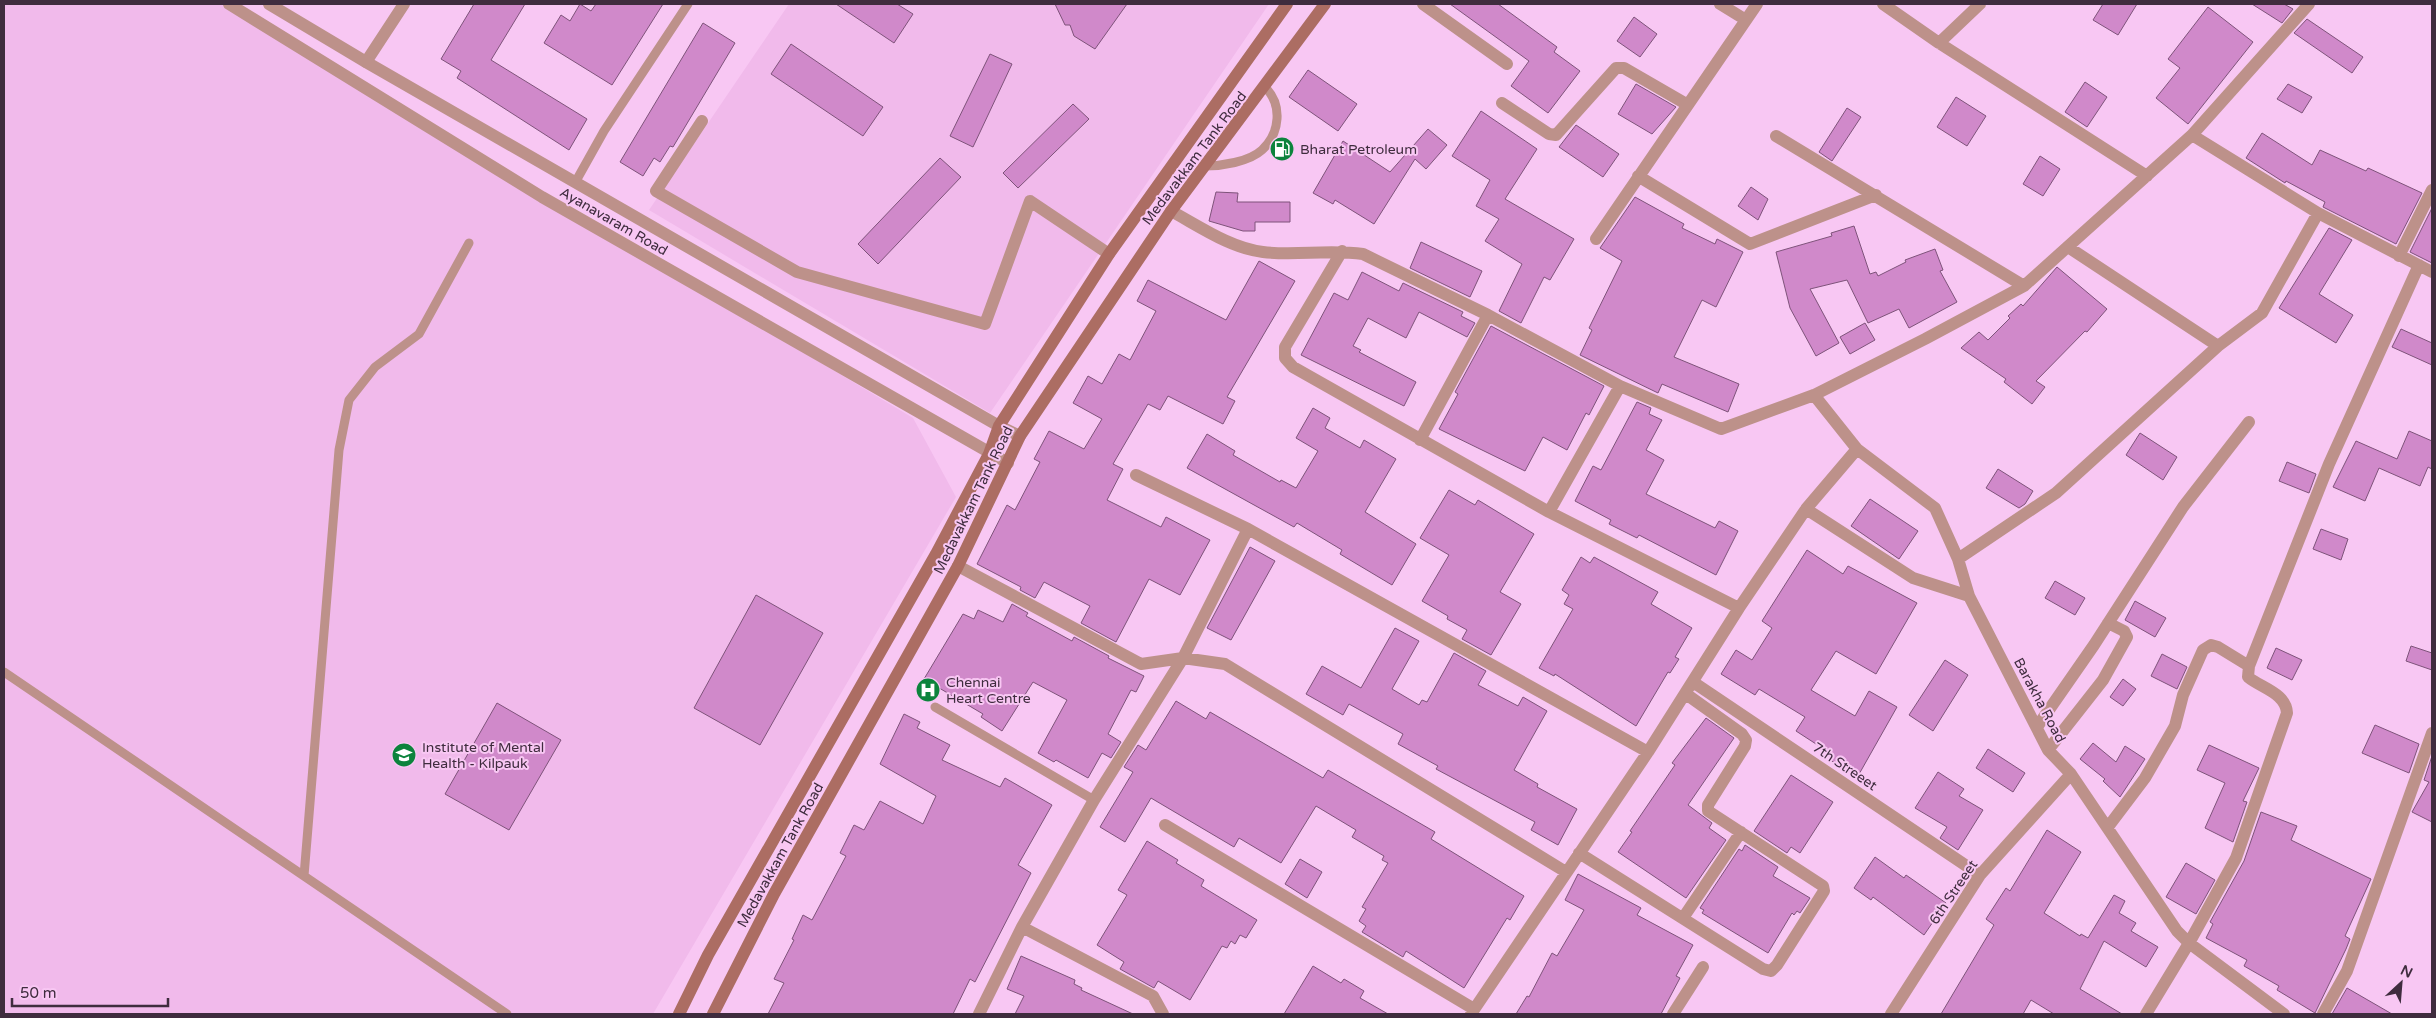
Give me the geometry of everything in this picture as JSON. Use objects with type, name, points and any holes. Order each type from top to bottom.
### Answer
[{"type":"main road","name":"Medavakkam Tank Road","points":[[713,1014],[774,894],[958,566],[1020,436],[1171,211],[1325,4]]},
{"type":"main road","name":"Medavakkam Tank Road","points":[[679,1014],[708,955],[936,554],[989,454],[999,426],[1110,254],[1285,5]]},
{"type":"street","name":"Ayanavaram Road","points":[[229,4],[542,197],[989,454],[1008,463]]},
{"type":"street","name":"Ayanavaram Road","points":[[269,4],[366,62],[576,181],[999,426],[1020,436]]},
{"type":"street","points":[[366,62],[404,4]]},
{"type":"street","points":[[1423,4],[1507,64]]},
{"type":"street","points":[[1720,4],[1746,20]]},
{"type":"street","points":[[1596,240],[1757,4]]},
{"type":"street","points":[[1883,4],[1939,43],[2147,176]]},
{"type":"street","points":[[1939,43],[1980,4]]},
{"type":"street","points":[[1171,211],[1232,243],[1262,252],[1342,251],[1363,254],[1488,315],[1620,386],[1721,429],[1814,395],[2024,286],[2192,135],[2309,4]]},
{"type":"street","points":[[1502,102],[1549,134],[1556,135],[1616,68],[1624,68],[1688,105]]},
{"type":"street","points":[[702,121],[656,191],[797,272],[985,324],[1030,201],[1110,254]]},
{"type":"street","points":[[2192,135],[2318,213],[2432,272]]},
{"type":"street","points":[[1776,136],[2024,286]]},
{"type":"street","points":[[1638,176],[1750,244],[1876,195]]},
{"type":"street","points":[[2399,256],[2432,190]]},
{"type":"street","points":[[1958,560],[2056,493],[2218,346],[2262,313],[2318,213]]},
{"type":"street","points":[[2068,247],[2218,346]]},
{"type":"street","points":[[1342,251],[1285,346],[1285,358],[1293,368],[1549,512],[1739,608]]},
{"type":"street","points":[[2146,1014],[2189,943],[2236,858],[2287,713],[2287,709],[2276,694],[2248,677],[2249,666],[2329,464],[2419,265]]},
{"type":"street","points":[[1420,440],[1488,315]]},
{"type":"street","points":[[1549,512],[1620,386]]},
{"type":"street","name":"Barakha Road","points":[[1814,395],[1857,449],[1935,508],[1958,560],[1969,596],[2048,750],[2071,774],[2177,931],[2189,943],[2284,1014]]},
{"type":"street","points":[[2037,727],[2108,623],[2184,506],[2249,422]]},
{"type":"street","points":[[1165,825],[1473,1012],[1648,752],[1739,608],[1806,508],[1857,449]]},
{"type":"street","points":[[1136,474],[1248,529],[1648,752]]},
{"type":"street","points":[[1806,508],[1913,578],[1969,596]]},
{"type":"street","points":[[979,1014],[1022,927],[1094,800],[1183,658],[1248,529]]},
{"type":"street","points":[[958,566],[1141,664],[1183,658],[1225,664],[1566,872]]},
{"type":"street","points":[[2048,750],[2103,680],[2128,637],[2124,631],[2108,623]]},
{"type":"street","points":[[2108,827],[2145,778],[2175,726],[2183,695],[2203,650],[2211,645],[2218,647],[2249,666]]},
{"type":"street","name":"7th Streeet","points":[[1693,682],[1980,875]]},
{"type":"street","points":[[1579,853],[1763,969],[1771,971],[1777,965],[1824,891],[1823,886],[1708,811],[1708,805],[1745,746],[1746,740],[1742,734],[1686,694]]},
{"type":"street","points":[[2323,1014],[2347,971],[2432,732]]},
{"type":"street","name":"6th Streeet","points":[[1891,1014],[1980,875],[2071,774]]},
{"type":"street","points":[[1682,918],[1740,832]]},
{"type":"street","points":[[1022,927],[1152,996],[1163,1014]]},
{"type":"street","points":[[1673,1014],[1703,968]]},
{"type":"lane","points":[[576,181],[604,131],[688,4]]},
{"type":"lane","points":[[1205,166],[1223,166],[1261,151],[1277,126],[1275,101],[1265,87]]},
{"type":"lane","points":[[304,876],[339,450],[349,400],[375,367],[419,334],[469,243]]},
{"type":"lane","points":[[4,672],[507,1014]]},
{"type":"lane","points":[[935,708],[1094,800]]},
{"type":"shaded area","name":"Institute of Mental Health - Kilpauk","points":[[4,4],[224,4],[913,418],[956,497],[653,1014],[4,1014]]},
{"type":"shaded area","points":[[789,4],[1269,4],[990,413],[649,210]]},
{"type":"building","points":[[474,4],[525,4],[491,60],[587,119],[569,150],[457,78],[461,71],[441,59]]},
{"type":"building","points":[[580,4],[591,11],[596,4],[663,4],[612,85],[544,43],[561,15],[570,21]]},
{"type":"building","points":[[836,4],[897,4],[913,14],[894,43]]},
{"type":"building","points":[[1055,4],[1127,4],[1095,49],[1074,36],[1070,25],[1065,25]]},
{"type":"building","points":[[1450,4],[1498,4],[1557,47],[1554,52],[1580,71],[1548,113],[1511,86],[1529,61]]},
{"type":"building","points":[[2103,4],[2137,4],[2118,35],[2093,20]]},
{"type":"building","points":[[2252,4],[2284,4],[2293,9],[2282,23]]},
{"type":"building","points":[[2208,7],[2253,42],[2188,124],[2156,98],[2180,68],[2168,59]]},
{"type":"building","points":[[1634,17],[1657,34],[1640,57],[1617,41]]},
{"type":"building","points":[[2307,19],[2363,57],[2352,73],[2294,33]]},
{"type":"building","points":[[703,23],[735,43],[673,147],[670,146],[660,162],[654,158],[643,176],[620,162]]},
{"type":"building","points":[[791,44],[883,107],[863,136],[771,74]]},
{"type":"building","points":[[990,54],[1012,64],[973,147],[950,136]]},
{"type":"building","points":[[1308,70],[1357,104],[1338,131],[1289,97]]},
{"type":"building","points":[[2085,82],[2107,97],[2087,127],[2065,112]]},
{"type":"building","points":[[1636,84],[1676,107],[1652,134],[1618,114]]},
{"type":"building","points":[[2288,84],[2312,97],[2302,113],[2277,99]]},
{"type":"building","points":[[1956,97],[1986,116],[1967,146],[1937,127]]},
{"type":"building","points":[[1073,104],[1089,119],[1018,188],[1003,173]]},
{"type":"building","points":[[1847,108],[1861,117],[1832,161],[1819,152]]},
{"type":"building","points":[[1481,111],[1537,149],[1505,199],[1574,239],[1550,280],[1544,277],[1521,323],[1499,311],[1522,264],[1485,241],[1499,219],[1476,206],[1490,180],[1452,156]]},
{"type":"building","points":[[1576,125],[1619,154],[1603,177],[1559,147]]},
{"type":"building","points":[[1428,129],[1447,145],[1426,169],[1415,159],[1374,224],[1335,200],[1333,204],[1313,193],[1343,141],[1390,172]]},
{"type":"building","points":[[2262,133],[2312,165],[2320,150],[2366,171],[2368,168],[2422,193],[2396,244],[2323,207],[2325,202],[2286,181],[2285,183],[2246,158]]},
{"type":"building","points":[[2040,156],[2060,169],[2043,196],[2023,184]]},
{"type":"building","points":[[940,158],[961,177],[878,264],[858,244]]},
{"type":"building","points":[[1751,187],[1768,199],[1758,220],[1738,206]]},
{"type":"building","points":[[1216,192],[1238,193],[1237,202],[1290,202],[1290,222],[1255,222],[1255,231],[1243,231],[1209,221]]},
{"type":"building","points":[[1635,197],[1684,224],[1682,228],[1715,244],[1717,239],[1743,252],[1716,307],[1702,300],[1674,357],[1739,384],[1728,412],[1662,384],[1658,393],[1580,355],[1592,330],[1589,328],[1622,261],[1600,248]]},
{"type":"building","points":[[2432,208],[2432,263],[2410,252]]},
{"type":"building","points":[[1854,226],[1870,274],[1876,272],[1878,276],[1906,262],[1905,260],[1935,249],[1943,270],[1940,271],[1957,302],[1909,328],[1899,309],[1868,323],[1847,280],[1810,289],[1839,343],[1816,356],[1790,308],[1776,252],[1832,236],[1831,233]]},
{"type":"building","points":[[2329,228],[2352,240],[2319,294],[2353,315],[2336,343],[2279,308]]},
{"type":"building","points":[[1421,242],[1482,271],[1470,297],[1410,268]]},
{"type":"building","points":[[1259,261],[1295,281],[1227,397],[1235,401],[1223,424],[1168,396],[1160,410],[1148,404],[1113,464],[1123,469],[1107,500],[1161,527],[1166,517],[1210,540],[1180,595],[1149,579],[1116,642],[1081,623],[1090,606],[1044,582],[1035,598],[1020,590],[1021,587],[977,564],[1007,505],[1015,510],[1040,462],[1034,459],[1049,431],[1084,449],[1102,419],[1073,403],[1088,376],[1102,384],[1119,354],[1130,360],[1156,311],[1137,301],[1148,280],[1226,320]]},
{"type":"building","points":[[2057,267],[2107,309],[2087,332],[2085,331],[2036,381],[2045,387],[2032,404],[2004,382],[2006,379],[1961,348],[1979,332],[1988,340],[2010,318],[2008,316],[2021,304],[2023,306]]},
{"type":"building","points":[[1362,272],[1399,291],[1403,283],[1463,312],[1461,316],[1475,323],[1467,337],[1419,312],[1406,338],[1368,318],[1353,346],[1361,350],[1359,352],[1416,382],[1404,406],[1301,355],[1334,293],[1348,300]]},
{"type":"building","points":[[1865,323],[1875,340],[1850,354],[1840,337]]},
{"type":"building","points":[[1491,326],[1604,386],[1589,415],[1586,413],[1567,450],[1543,437],[1525,471],[1439,429],[1458,394],[1455,392]]},
{"type":"building","points":[[2401,329],[2432,343],[2432,365],[2392,347]]},
{"type":"building","points":[[1637,402],[1651,408],[1649,414],[1662,420],[1646,450],[1664,460],[1646,494],[1715,528],[1719,521],[1738,531],[1716,575],[1639,535],[1637,538],[1609,524],[1611,520],[1575,501],[1593,466],[1601,470]]},
{"type":"building","points":[[1313,408],[1330,418],[1325,428],[1360,448],[1364,440],[1396,459],[1365,512],[1416,544],[1392,585],[1340,554],[1342,550],[1297,523],[1294,527],[1187,468],[1207,434],[1235,451],[1233,455],[1280,482],[1281,480],[1296,488],[1318,451],[1296,438]]},
{"type":"building","points":[[2409,431],[2432,441],[2432,469],[2428,467],[2420,486],[2379,468],[2365,501],[2333,487],[2356,441],[2397,459]]},
{"type":"building","points":[[2140,433],[2177,457],[2163,480],[2126,455]]},
{"type":"building","points":[[2287,462],[2316,474],[2309,493],[2279,481]]},
{"type":"building","points":[[1998,469],[2033,491],[2025,504],[2019,508],[1986,488]]},
{"type":"building","points":[[1449,490],[1475,505],[1478,500],[1534,534],[1500,592],[1521,604],[1491,655],[1462,639],[1467,630],[1447,619],[1448,616],[1422,601],[1449,555],[1420,538]]},
{"type":"building","points":[[1870,499],[1918,531],[1899,559],[1851,526]]},
{"type":"building","points":[[2321,529],[2348,539],[2341,560],[2313,549]]},
{"type":"building","points":[[1250,547],[1275,561],[1231,640],[1207,628]]},
{"type":"building","points":[[1807,550],[1843,574],[1848,566],[1917,603],[1876,674],[1836,651],[1811,690],[1855,716],[1869,691],[1897,707],[1858,776],[1830,760],[1833,755],[1796,731],[1805,717],[1759,689],[1755,695],[1721,674],[1736,650],[1752,660],[1772,628],[1762,621]]},
{"type":"building","points":[[1581,557],[1590,563],[1594,557],[1658,592],[1651,604],[1692,628],[1675,657],[1679,659],[1670,673],[1668,672],[1636,726],[1555,674],[1554,676],[1539,668],[1573,609],[1564,604],[1569,595],[1562,590]]},
{"type":"building","points":[[2055,581],[2085,598],[2075,615],[2045,598]]},
{"type":"building","points":[[756,595],[823,633],[760,745],[694,708]]},
{"type":"building","points":[[2135,601],[2166,618],[2155,637],[2125,620]]},
{"type":"building","points":[[1012,604],[1028,613],[1026,616],[1072,641],[1074,637],[1109,656],[1108,658],[1144,676],[1136,692],[1131,690],[1108,734],[1121,742],[1111,758],[1102,753],[1088,778],[1056,760],[1054,762],[1038,753],[1067,700],[1033,682],[1002,731],[981,717],[983,714],[924,679],[963,614],[974,619],[978,610],[1003,622]]},
{"type":"building","points":[[1395,628],[1419,641],[1392,689],[1419,705],[1422,700],[1427,702],[1454,653],[1486,671],[1478,685],[1518,706],[1523,697],[1547,711],[1514,770],[1538,784],[1537,787],[1577,809],[1558,845],[1531,830],[1535,822],[1436,769],[1438,766],[1398,744],[1403,734],[1349,704],[1343,715],[1306,694],[1322,666],[1361,688]]},
{"type":"building","points":[[2411,646],[2432,653],[2432,670],[2406,661]]},
{"type":"building","points":[[2276,648],[2302,660],[2292,680],[2267,668]]},
{"type":"building","points":[[2162,654],[2187,667],[2177,689],[2151,676]]},
{"type":"building","points":[[1945,660],[1968,675],[1933,731],[1909,715]]},
{"type":"building","points":[[2123,679],[2136,689],[2123,706],[2110,697]]},
{"type":"building","points":[[1176,701],[1206,719],[1210,712],[1323,778],[1328,770],[1435,832],[1431,839],[1524,896],[1510,920],[1507,918],[1464,988],[1406,951],[1403,957],[1362,932],[1366,926],[1359,921],[1366,909],[1362,907],[1388,863],[1382,860],[1384,856],[1352,837],[1356,830],[1316,806],[1281,863],[1239,838],[1234,847],[1151,798],[1125,842],[1100,827],[1133,772],[1124,767],[1138,745],[1146,750]]},
{"type":"building","points":[[497,703],[561,740],[509,830],[445,794]]},
{"type":"building","points":[[904,714],[920,722],[917,728],[950,745],[942,760],[1000,787],[1005,778],[1052,805],[1018,865],[1031,873],[975,982],[970,979],[953,1014],[768,1014],[784,983],[774,979],[794,940],[792,939],[803,915],[812,920],[846,856],[840,853],[854,825],[864,830],[880,801],[923,824],[936,796],[880,764]]},
{"type":"building","points":[[1706,718],[1734,738],[1688,805],[1712,823],[1709,828],[1726,840],[1686,898],[1618,852],[1675,765],[1672,763]]},
{"type":"building","points":[[2375,725],[2419,744],[2409,773],[2362,753]]},
{"type":"building","points":[[2093,743],[2116,762],[2125,746],[2145,759],[2120,797],[2103,781],[2105,779],[2080,759]]},
{"type":"building","points":[[2209,745],[2259,768],[2243,801],[2247,802],[2233,842],[2205,828],[2225,783],[2197,770]]},
{"type":"building","points":[[1988,749],[2025,773],[2013,792],[1976,768]]},
{"type":"building","points":[[2432,756],[2432,822],[2412,812],[2429,782],[2424,780]]},
{"type":"building","points":[[1938,772],[1964,789],[1959,796],[1983,810],[1958,850],[1940,838],[1947,827],[1915,808]]},
{"type":"building","points":[[1791,775],[1833,802],[1800,853],[1791,847],[1787,853],[1754,831]]},
{"type":"building","points":[[2261,812],[2297,826],[2291,840],[2371,879],[2345,936],[2350,939],[2346,949],[2315,1013],[2277,990],[2279,986],[2244,966],[2247,960],[2206,938],[2213,924],[2210,922],[2244,861]]},
{"type":"building","points":[[2047,830],[2081,852],[2044,913],[2080,936],[2081,934],[2088,938],[2114,895],[2125,901],[2119,913],[2136,923],[2131,931],[2158,947],[2146,967],[2104,941],[2080,989],[2122,1014],[2054,1014],[2031,1000],[2023,1014],[1941,1014],[1994,925],[1986,919],[2006,888],[2010,891]]},
{"type":"building","points":[[1147,841],[1178,860],[1176,863],[1204,880],[1201,886],[1257,920],[1246,938],[1240,935],[1235,944],[1231,941],[1227,948],[1222,946],[1190,1000],[1158,981],[1154,988],[1120,969],[1124,962],[1097,945],[1127,895],[1118,890]]},
{"type":"building","points":[[1745,845],[1778,867],[1773,876],[1810,898],[1800,913],[1797,911],[1794,915],[1792,913],[1768,953],[1702,913],[1704,910],[1700,908],[1739,849],[1742,851]]},
{"type":"building","points":[[1875,857],[1904,878],[1906,875],[1946,903],[1924,935],[1873,897],[1871,900],[1854,888]]},
{"type":"building","points":[[1300,859],[1322,872],[1307,898],[1285,884]]},
{"type":"building","points":[[2186,863],[2215,880],[2196,914],[2166,897]]},
{"type":"building","points":[[1578,874],[1641,908],[1637,915],[1693,945],[1676,976],[1680,978],[1661,1014],[1516,1014],[1527,996],[1529,997],[1552,953],[1557,956],[1584,910],[1565,900]]},
{"type":"building","points":[[1021,956],[1075,980],[1074,984],[1082,988],[1081,990],[1133,1014],[1015,1014],[1024,996],[1007,989]]},
{"type":"building","points":[[1313,966],[1341,983],[1344,979],[1364,991],[1360,998],[1388,1014],[1284,1014]]},
{"type":"building","points":[[2347,988],[2392,1014],[2332,1014]]},
{"type":"place","name":"Bharat Petroleum","points":[[1282,149]]},
{"type":"place","name":"Chennai Heart Centre","points":[[928,690]]},
{"type":"place","name":"Institute of Mental Health - Kilpauk","points":[[404,755]]}]
